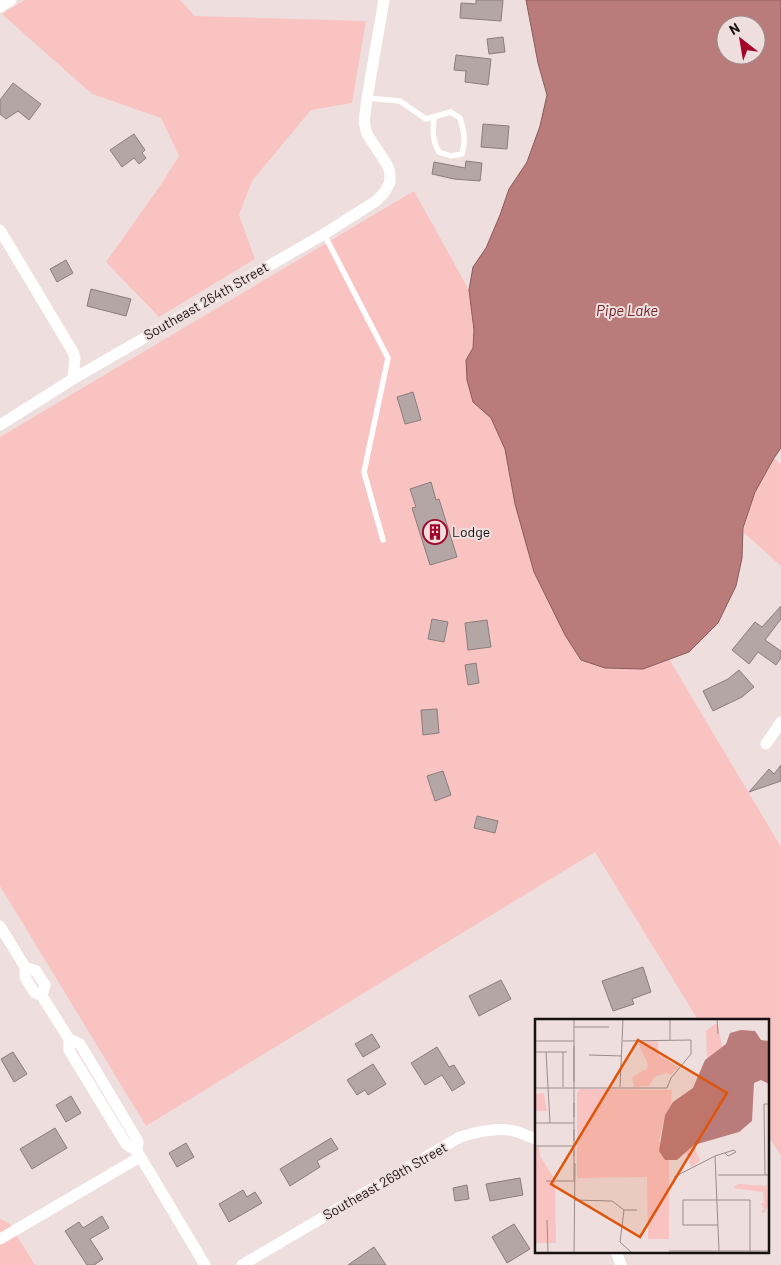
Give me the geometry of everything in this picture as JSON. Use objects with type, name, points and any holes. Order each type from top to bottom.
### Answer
[{"type":"street","points":[[0,7],[11,0]]},
{"type":"street","points":[[367,98],[384,0]]},
{"type":"street","name":"Southeast 264th Street","points":[[0,425],[73,379],[324,234],[376,201],[384,193],[390,182],[390,175],[386,163],[365,128],[367,98]]},
{"type":"street","points":[[0,230],[73,352],[75,364],[73,379]]},
{"type":"street","points":[[766,744],[781,722]]},
{"type":"street","points":[[1,929],[25,967],[36,971],[41,978],[45,985],[42,996],[69,1039],[80,1044],[136,1138],[139,1154],[205,1265]]},
{"type":"street","name":"Southeast 269th Street","points":[[242,1265],[460,1137],[484,1130],[510,1130],[535,1140]]},
{"type":"street","points":[[0,1239],[139,1154]]},
{"type":"street","points":[[616,1252],[622,1265]]},
{"type":"lane","points":[[367,98],[400,101],[426,119],[451,112],[460,118],[464,132],[465,145],[462,154],[451,156],[439,152],[435,146],[433,136],[434,117]]},
{"type":"lane","points":[[324,234],[388,358],[364,472],[384,540]]},
{"type":"shaded area","points":[[25,0],[180,0],[195,16],[366,21],[352,103],[311,110],[252,181],[239,215],[255,259],[159,317],[106,262],[179,156],[161,118],[92,94],[2,14]]},
{"type":"shaded area","points":[[414,191],[469,290],[474,330],[473,348],[466,360],[467,380],[473,401],[491,418],[505,449],[515,504],[534,572],[565,635],[581,659],[643,669],[669,659],[781,847],[781,1156],[768,1136],[768,1019],[697,1019],[595,852],[146,1126],[0,886],[0,437]]},
{"type":"shaded area","points":[[774,458],[781,464],[781,566],[743,532],[755,492]]},
{"type":"shaded area","points":[[0,1219],[9,1223],[35,1265],[0,1265]]},
{"type":"water","name":"Pipe Lake","points":[[526,0],[781,0],[781,448],[755,492],[743,528],[742,558],[736,586],[718,623],[689,652],[643,669],[605,668],[581,660],[565,635],[534,572],[515,504],[505,449],[491,418],[473,402],[467,380],[466,360],[473,348],[474,330],[469,290],[473,267],[486,248],[509,189],[527,162],[540,126],[547,95],[538,63]]},
{"type":"building","points":[[476,0],[503,0],[501,21],[460,18],[461,3],[476,4]]},
{"type":"building","points":[[503,37],[505,52],[489,54],[487,39]]},
{"type":"building","points":[[456,55],[491,59],[488,85],[465,82],[466,71],[454,70]]},
{"type":"building","points":[[13,83],[41,104],[29,120],[18,111],[6,119],[0,114],[0,100]]},
{"type":"building","points":[[483,124],[509,126],[507,149],[481,147]]},
{"type":"building","points":[[134,134],[145,150],[142,153],[146,158],[139,164],[134,158],[122,167],[110,150]]},
{"type":"building","points":[[466,161],[482,163],[480,181],[454,179],[432,174],[434,162],[465,168]]},
{"type":"building","points":[[66,260],[73,273],[57,282],[50,269]]},
{"type":"building","points":[[91,289],[131,299],[126,316],[87,306]]},
{"type":"building","points":[[413,392],[421,420],[405,424],[397,397]]},
{"type":"building","name":"Lodge","points":[[431,482],[436,500],[439,499],[457,557],[430,565],[412,508],[416,507],[410,489]]},
{"type":"building","points":[[781,606],[781,619],[765,640],[781,651],[781,658],[776,665],[758,652],[749,664],[732,650],[755,622],[762,627]]},
{"type":"building","points":[[432,619],[448,622],[444,642],[428,639]]},
{"type":"building","points":[[487,620],[491,647],[468,650],[465,623]]},
{"type":"building","points":[[476,663],[479,683],[468,685],[465,665]]},
{"type":"building","points":[[739,670],[754,687],[742,697],[713,711],[703,691],[728,679]]},
{"type":"building","points":[[437,709],[439,733],[423,735],[421,710]]},
{"type":"building","points":[[781,765],[781,781],[749,792],[769,769],[774,774]]},
{"type":"building","points":[[443,771],[451,795],[435,801],[427,776]]},
{"type":"building","points":[[477,816],[498,821],[495,833],[474,828]]},
{"type":"building","points":[[643,967],[651,992],[632,999],[634,1004],[613,1011],[602,981]]},
{"type":"building","points":[[501,980],[511,999],[479,1016],[469,996]]},
{"type":"building","points":[[372,1034],[380,1047],[363,1057],[355,1044]]},
{"type":"building","points":[[437,1047],[449,1067],[454,1065],[465,1083],[452,1091],[442,1075],[425,1085],[411,1063]]},
{"type":"building","points":[[13,1052],[27,1074],[14,1082],[1,1059]]},
{"type":"building","points":[[373,1064],[386,1084],[368,1095],[365,1090],[357,1095],[347,1080]]},
{"type":"building","points":[[71,1096],[81,1113],[66,1122],[56,1105]]},
{"type":"building","points":[[55,1128],[67,1148],[32,1169],[20,1149]]},
{"type":"building","points":[[331,1138],[338,1149],[317,1161],[320,1167],[290,1186],[280,1169]]},
{"type":"building","points":[[186,1143],[194,1157],[177,1167],[169,1153]]},
{"type":"building","points":[[520,1178],[523,1195],[490,1201],[486,1184]]},
{"type":"building","points":[[467,1185],[469,1199],[455,1201],[453,1188]]},
{"type":"building","points":[[243,1190],[247,1197],[255,1192],[262,1203],[229,1222],[219,1204]]},
{"type":"building","points":[[102,1216],[109,1228],[90,1239],[103,1259],[94,1265],[87,1265],[65,1231],[79,1222],[83,1228]]},
{"type":"building","points":[[514,1224],[530,1249],[507,1263],[492,1237]]},
{"type":"building","points":[[374,1247],[386,1265],[348,1265]]},
{"type":"place","name":"Lodge","points":[[435,532]]}]
